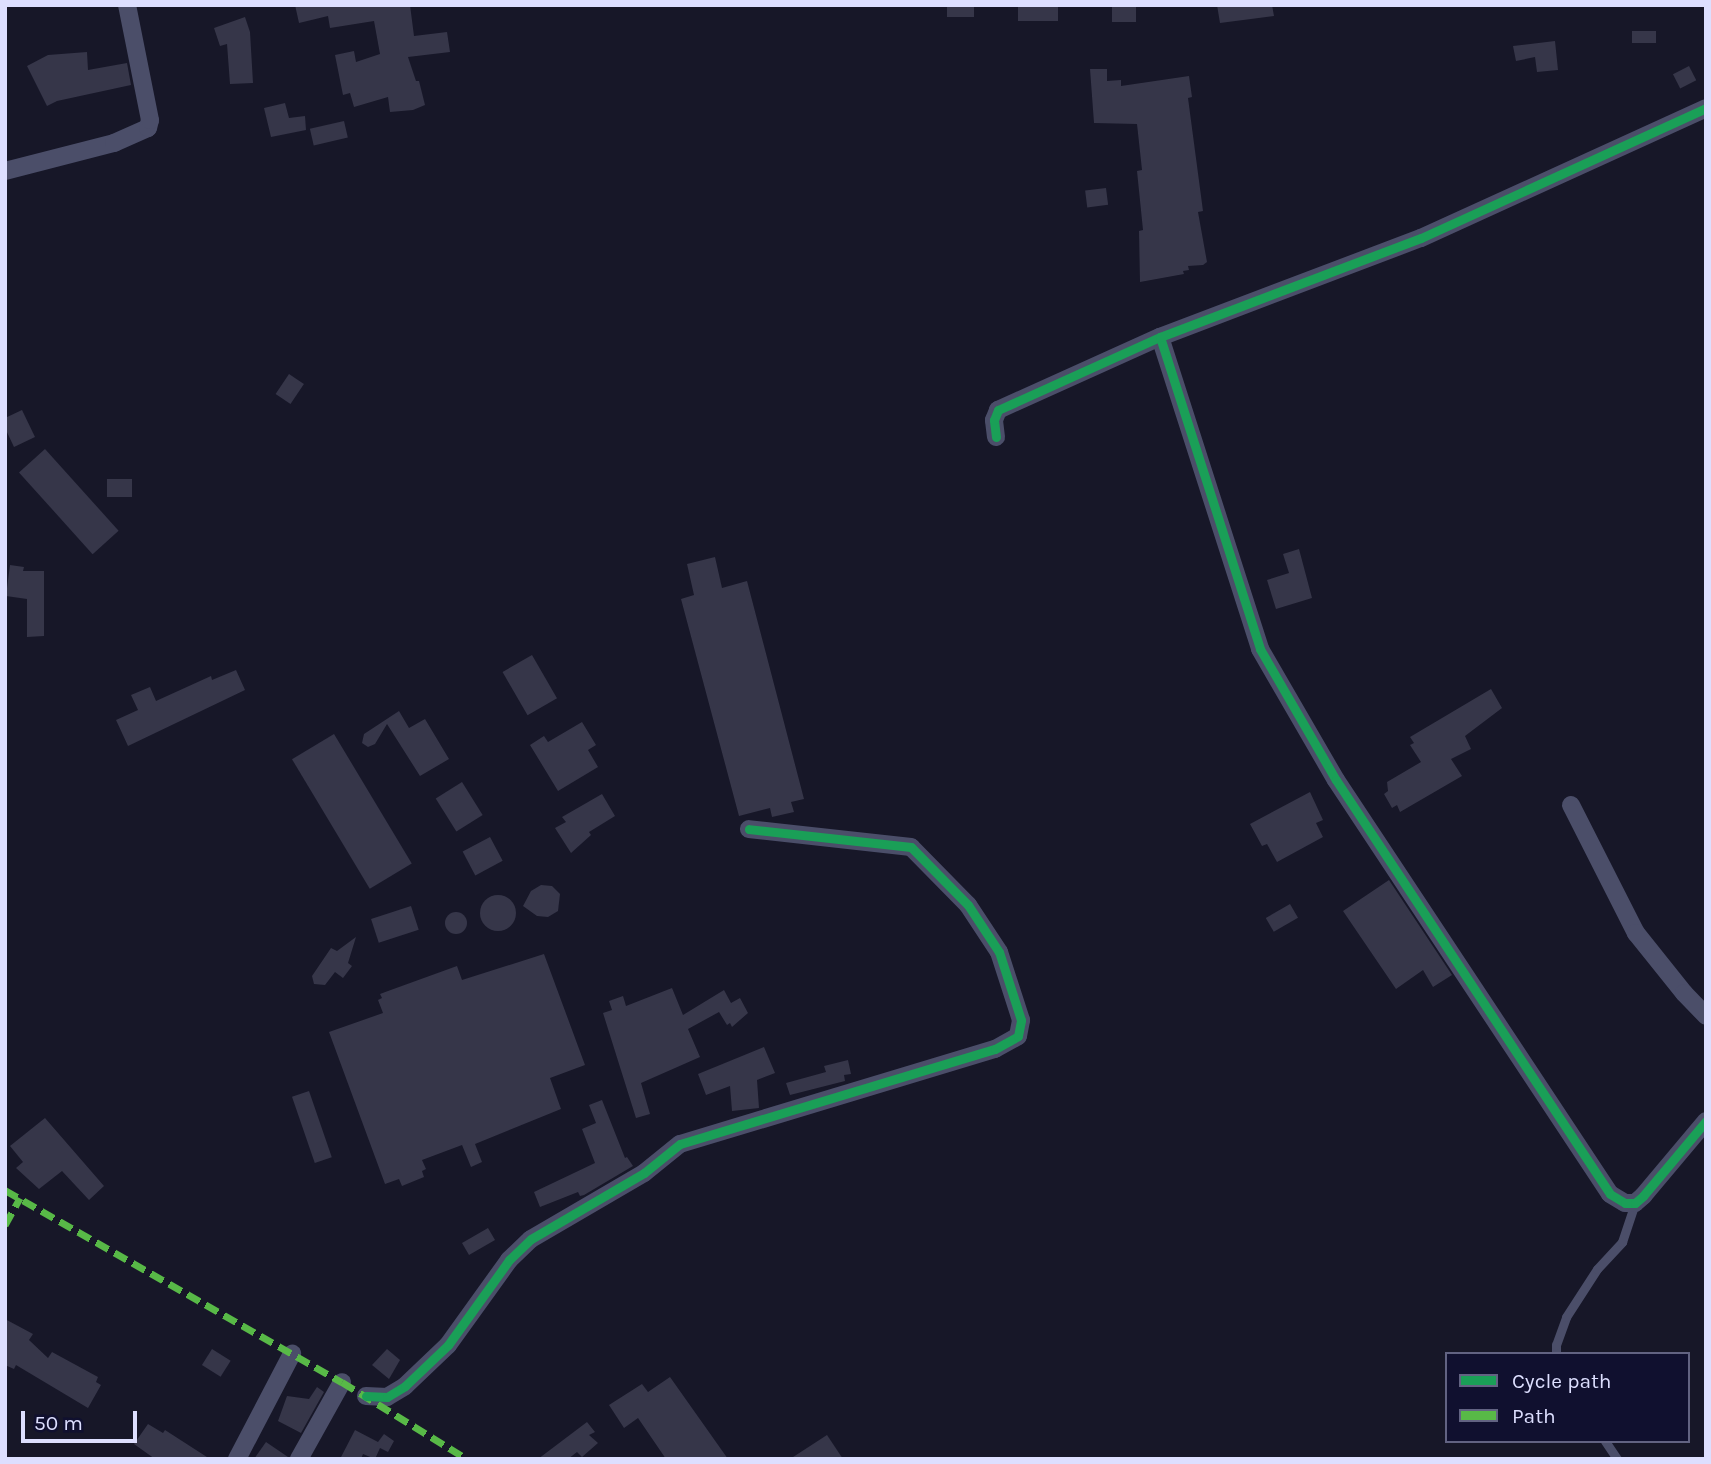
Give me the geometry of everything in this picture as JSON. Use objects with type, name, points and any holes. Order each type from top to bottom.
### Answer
[{"type":"street","points":[[5,171],[114,143],[148,128],[150,120],[127,5]]},
{"type":"street","points":[[996,437],[994,420],[998,410],[1160,337],[1421,238],[1706,108]]},
{"type":"street","points":[[1160,337],[1260,649],[1336,780],[1610,1194],[1625,1203],[1635,1203],[1706,1121]]},
{"type":"street","points":[[1571,805],[1636,933],[1706,1016]]},
{"type":"street","points":[[366,1396],[387,1397],[405,1386],[447,1345],[509,1260],[531,1239],[644,1173],[680,1144],[995,1049],[1018,1036],[1021,1020],[999,951],[968,905],[911,847],[749,829]]},
{"type":"street","points":[[237,1459],[292,1354]]},
{"type":"street","points":[[299,1459],[342,1381]]},
{"type":"lane","points":[[1556,1352],[1566,1317],[1597,1269],[1622,1242],[1635,1203]]},
{"type":"lane","points":[[1606,1443],[1617,1459]]},
{"type":"building","points":[[295,5],[410,5],[414,36],[447,32],[450,52],[408,57],[416,81],[419,81],[425,105],[413,110],[390,112],[388,97],[354,107],[350,93],[343,95],[335,55],[354,51],[356,62],[380,54],[374,21],[330,28],[328,16],[299,23]]},
{"type":"building","points":[[947,5],[974,5],[974,17],[947,17]]},
{"type":"building","points":[[1018,5],[1058,5],[1058,21],[1018,21]]},
{"type":"building","points":[[1112,5],[1136,5],[1136,22],[1112,22]]},
{"type":"building","points":[[1217,5],[1272,5],[1274,16],[1220,23]]},
{"type":"building","points":[[245,17],[250,32],[253,83],[230,84],[227,44],[220,46],[214,28]]},
{"type":"building","points":[[1632,31],[1656,31],[1656,43],[1632,43]]},
{"type":"building","points":[[1555,41],[1558,70],[1537,72],[1535,57],[1516,61],[1513,46]]},
{"type":"building","points":[[87,52],[88,70],[127,63],[131,85],[57,101],[47,106],[27,66],[48,55]]},
{"type":"building","points":[[1689,66],[1696,80],[1680,88],[1673,74]]},
{"type":"building","points":[[1090,69],[1107,69],[1107,81],[1121,80],[1121,86],[1189,76],[1192,97],[1188,98],[1203,211],[1198,212],[1207,262],[1203,265],[1188,266],[1189,270],[1183,271],[1184,274],[1140,282],[1139,231],[1143,230],[1137,171],[1142,170],[1137,124],[1094,123]]},
{"type":"building","points":[[285,103],[289,118],[305,116],[306,130],[271,137],[264,108]]},
{"type":"building","points":[[344,121],[348,138],[314,145],[310,129]]},
{"type":"building","points":[[1106,188],[1108,205],[1087,207],[1085,191]]},
{"type":"building","points":[[289,374],[304,384],[291,404],[276,394]]},
{"type":"building","points":[[22,410],[35,437],[14,447],[5,428],[5,418]]},
{"type":"building","points":[[45,449],[119,531],[93,554],[19,472]]},
{"type":"building","points":[[107,479],[132,479],[132,497],[107,497]]},
{"type":"building","points":[[1299,549],[1312,598],[1276,609],[1267,580],[1289,573],[1283,554]]},
{"type":"building","points":[[715,557],[722,588],[747,581],[804,799],[791,802],[794,812],[772,817],[770,808],[739,816],[681,599],[694,595],[687,564]]},
{"type":"building","points":[[10,565],[24,567],[23,571],[44,571],[44,636],[27,637],[27,599],[6,596]]},
{"type":"building","points":[[532,655],[557,698],[528,715],[503,672]]},
{"type":"building","points":[[236,670],[245,690],[128,746],[116,720],[138,710],[131,695],[150,687],[156,701],[211,676],[212,680]]},
{"type":"building","points":[[1491,689],[1502,708],[1465,736],[1471,749],[1451,759],[1462,776],[1400,812],[1397,805],[1392,808],[1384,794],[1388,791],[1387,782],[1421,762],[1410,745],[1414,743],[1410,737]]},
{"type":"building","points":[[399,711],[409,728],[425,719],[449,759],[420,776],[387,724],[375,744],[368,747],[362,743],[364,734]]},
{"type":"building","points":[[582,722],[596,745],[588,750],[598,767],[558,791],[530,745],[544,736],[548,742]]},
{"type":"building","points":[[334,734],[412,863],[370,889],[292,759]]},
{"type":"building","points":[[462,782],[483,815],[456,832],[436,798]]},
{"type":"building","points":[[1310,792],[1323,820],[1316,823],[1323,837],[1277,862],[1267,844],[1262,846],[1250,824]]},
{"type":"building","points":[[602,794],[615,816],[589,832],[591,835],[571,853],[555,828],[566,822],[562,817]]},
{"type":"building","points":[[490,837],[503,861],[475,875],[463,852]]},
{"type":"building","points":[[1389,880],[1452,975],[1433,987],[1423,970],[1396,989],[1343,911]]},
{"type":"building","points":[[541,885],[552,886],[560,894],[558,911],[548,917],[537,916],[523,906],[531,891]]},
{"type":"building","points":[[498,895],[511,900],[516,913],[511,926],[498,931],[485,926],[480,913],[485,900]]},
{"type":"building","points":[[1290,904],[1298,918],[1274,932],[1266,918]]},
{"type":"building","points":[[411,906],[419,930],[379,943],[371,919]]},
{"type":"building","points":[[456,912],[466,919],[467,923],[460,933],[456,934],[446,927],[445,923],[452,913]]},
{"type":"building","points":[[356,937],[348,963],[352,966],[343,978],[335,972],[325,985],[314,984],[312,976],[331,948],[337,951]]},
{"type":"building","points":[[544,954],[585,1065],[550,1078],[561,1109],[475,1144],[482,1162],[471,1167],[462,1145],[422,1160],[426,1169],[422,1171],[424,1177],[402,1186],[399,1179],[385,1184],[329,1032],[383,1013],[378,1000],[382,998],[380,994],[388,991],[457,966],[462,980]]},
{"type":"building","points":[[672,988],[683,1015],[724,990],[731,1003],[740,998],[748,1013],[732,1027],[730,1023],[727,1025],[719,1012],[688,1029],[700,1057],[641,1083],[650,1114],[636,1118],[603,1013],[612,1010],[609,1001],[623,996],[626,1006]]},
{"type":"building","points":[[764,1047],[775,1073],[757,1080],[759,1108],[732,1111],[730,1086],[706,1095],[698,1074]]},
{"type":"building","points":[[848,1060],[851,1074],[844,1075],[845,1081],[790,1095],[786,1083],[826,1072],[824,1066]]},
{"type":"building","points":[[309,1091],[332,1157],[315,1163],[292,1097]]},
{"type":"building","points":[[602,1100],[625,1158],[627,1157],[633,1166],[584,1195],[580,1196],[578,1192],[540,1207],[534,1192],[595,1163],[582,1129],[596,1123],[589,1105]]},
{"type":"building","points":[[45,1118],[104,1186],[89,1200],[62,1171],[39,1189],[16,1168],[23,1162],[10,1146]]},
{"type":"building","points":[[488,1228],[495,1240],[469,1255],[462,1243]]},
{"type":"building","points":[[5,1319],[33,1334],[29,1340],[48,1358],[52,1352],[98,1377],[96,1382],[101,1385],[88,1408],[16,1365],[14,1369],[5,1365]]},
{"type":"building","points":[[212,1349],[231,1361],[221,1377],[202,1365]]},
{"type":"building","points":[[387,1349],[400,1360],[389,1379],[372,1365]]},
{"type":"building","points":[[670,1377],[728,1459],[666,1459],[638,1418],[624,1428],[609,1405],[642,1384],[648,1392]]},
{"type":"building","points":[[317,1387],[324,1392],[301,1433],[278,1421],[287,1396],[309,1399]]},
{"type":"building","points":[[587,1422],[595,1432],[589,1435],[598,1443],[582,1457],[577,1452],[568,1459],[538,1459]]},
{"type":"building","points":[[148,1424],[163,1433],[165,1430],[210,1459],[155,1459],[134,1444]]},
{"type":"building","points":[[355,1430],[378,1442],[384,1434],[394,1441],[388,1452],[380,1448],[375,1459],[363,1454],[361,1459],[340,1459]]},
{"type":"building","points":[[827,1435],[843,1459],[790,1459]]},
{"type":"building","points":[[266,1442],[288,1457],[288,1459],[254,1459]]},
{"type":"marked path","points":[[5,1190],[342,1382],[467,1459]]},
{"type":"marked path","points":[[5,1225],[20,1198]]},
{"type":"cycle path","points":[[996,437],[994,420],[998,410],[1160,337],[1421,238],[1706,108]]},
{"type":"cycle path","points":[[1160,337],[1260,649],[1336,780],[1610,1194],[1625,1203],[1635,1203],[1706,1121]]},
{"type":"cycle path","points":[[366,1396],[387,1397],[405,1386],[448,1345],[509,1260],[531,1239],[644,1173],[680,1144],[995,1049],[1018,1036],[1021,1020],[999,952],[968,905],[911,847],[749,829]]}]
